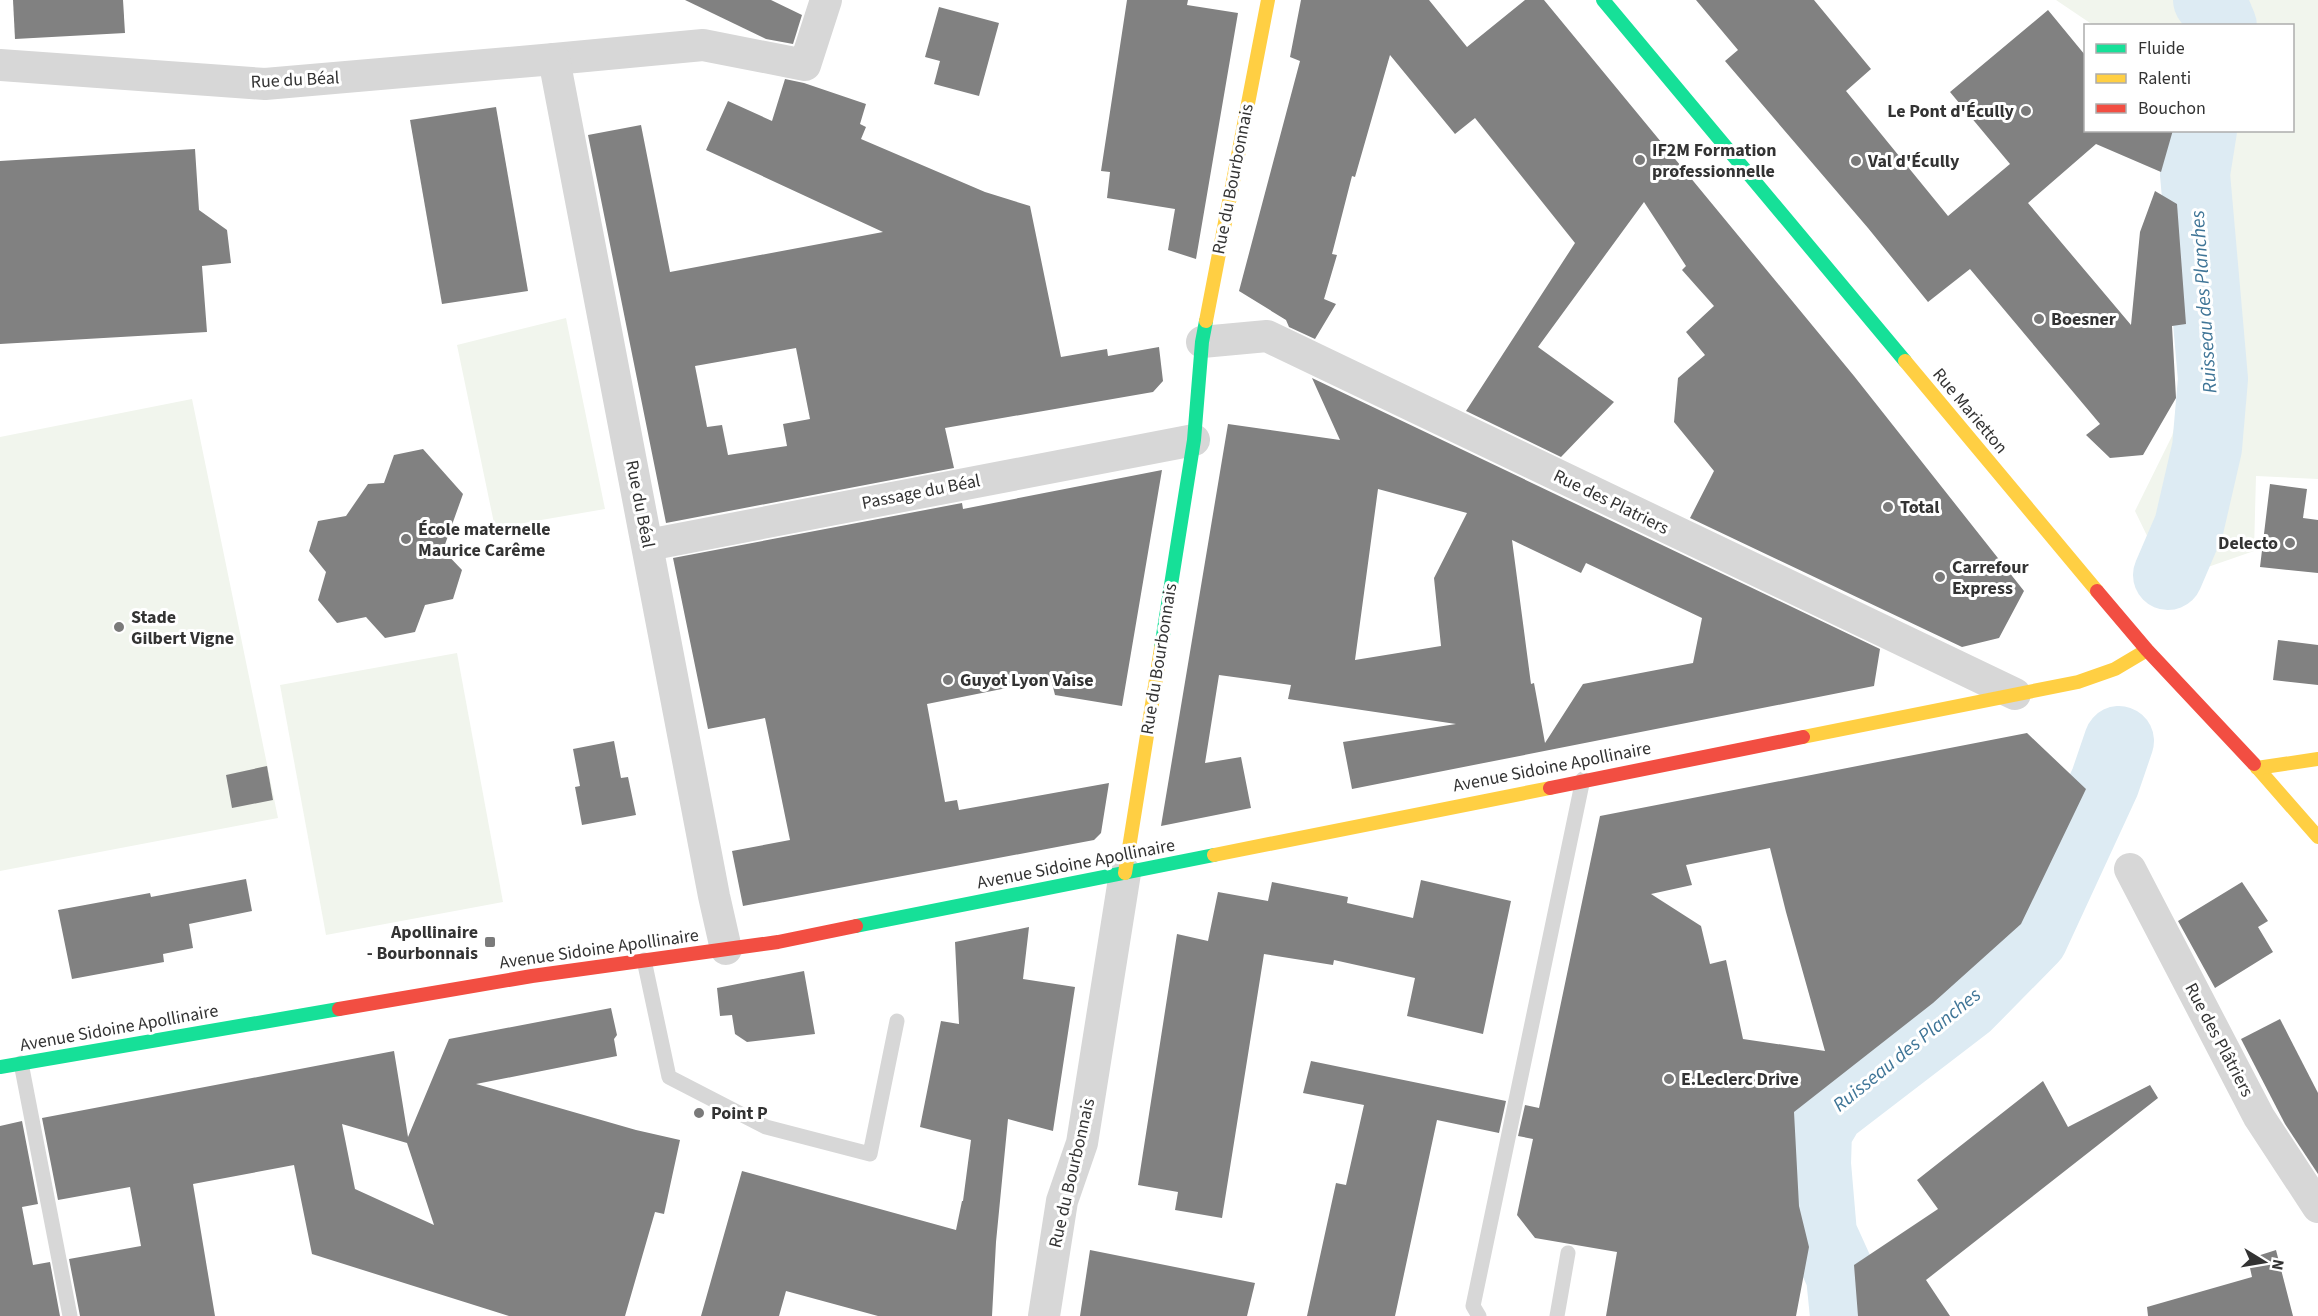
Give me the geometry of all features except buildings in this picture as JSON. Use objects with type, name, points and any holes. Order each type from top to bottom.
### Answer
[{"type":"main road","name":"Rue du Bourbonnais","points":[[1125,873],[1194,440],[1202,342],[1268,0]]},
{"type":"main road","name":"Rue Marietton","points":[[1603,0],[2147,650],[2233,740],[2318,837]]},
{"type":"main road","name":"Avenue Sidoine Apollinaire","points":[[0,1066],[532,976],[778,942],[1583,779],[2078,682],[2115,669],[2147,650]]},
{"type":"main road","points":[[2257,768],[2318,759]]},
{"type":"street","name":"Rue du Béal","points":[[0,65],[265,84],[703,45],[805,64],[826,0]]},
{"type":"street","name":"Rue du Béal","points":[[554,59],[726,949]]},
{"type":"street","name":"Rue des Platriers","points":[[1202,342],[1267,336],[2015,694]]},
{"type":"street","name":"Passage du Béal","points":[[648,545],[1194,440]]},
{"type":"street","name":"Rue des Plâtriers","points":[[2130,869],[2259,1117],[2318,1207]]},
{"type":"street","name":"Rue du Bourbonnais","points":[[1044,1316],[1062,1201],[1082,1143],[1125,873]]},
{"type":"lane","points":[[1479,1316],[1473,1306],[1583,779]]},
{"type":"lane","points":[[644,960],[669,1077],[766,1127],[870,1154],[897,1021]]},
{"type":"lane","points":[[21,1063],[70,1316]]},
{"type":"lane","points":[[1557,1316],[1568,1253]]},
{"type":"shaded area","points":[[2056,0],[2318,0],[2318,479],[2256,476],[2254,551],[2205,568],[2152,546],[2135,511],[2172,436],[2197,345],[2182,195],[2180,132],[2294,132],[2294,24],[2092,24]]},
{"type":"shaded area","points":[[566,318],[605,509],[495,528],[457,345]]},
{"type":"shaded area","name":"Stade Gilbert Vigne","points":[[192,399],[278,818],[0,871],[0,437]]},
{"type":"shaded area","points":[[457,653],[503,902],[326,935],[280,685]]},
{"type":"waterway","name":"Ruisseau des Planches","points":[[2208,0],[2214,7],[2221,24]]},
{"type":"waterway","name":"Ruisseau des Planches","points":[[2168,575],[2189,526],[2207,448],[2213,379],[2195,174],[2202,132]]},
{"type":"waterway","name":"Ruisseau des Planches","points":[[1845,1316],[1841,1276],[1822,1234],[1816,1164],[1817,1132],[1830,1110],[1967,1005],[2033,938],[2105,782],[2119,741]]},
{"type":"traffic: fast","points":[[1603,0],[1905,361]]},
{"type":"traffic: fast","points":[[1161,648],[1194,440],[1202,342],[1206,321]]},
{"type":"traffic: fast","points":[[856,926],[1214,855]]},
{"type":"traffic: fast","points":[[0,1067],[339,1009]]},
{"type":"traffic: slow","points":[[1206,321],[1268,0]]},
{"type":"traffic: slow","points":[[1905,361],[2097,591]]},
{"type":"traffic: slow","points":[[1125,873],[1161,648]]},
{"type":"traffic: slow","points":[[1803,737],[2078,682],[2115,669],[2147,650]]},
{"type":"traffic: slow","points":[[2257,768],[2318,759]]},
{"type":"traffic: slow","points":[[2254,764],[2318,837]]},
{"type":"traffic: slow","points":[[1214,855],[1550,788]]},
{"type":"traffic: jam","points":[[2097,591],[2147,650],[2254,764]]},
{"type":"traffic: jam","points":[[1550,788],[1803,737]]},
{"type":"traffic: jam","points":[[339,1009],[532,976],[778,942],[856,926]]},
{"type":"place","name":"Le Pont d'Écully","points":[[2026,111]]},
{"type":"place","name":"IF2M Formation professionnelle","points":[[1640,160]]},
{"type":"place","name":"Val d'Écully","points":[[1856,161]]},
{"type":"place","name":"Boesner","points":[[2039,319]]},
{"type":"place","name":"Total","points":[[1888,507]]},
{"type":"place","name":"École maternelle Maurice Carême","points":[[406,539]]},
{"type":"place","name":"Delecto","points":[[2290,543]]},
{"type":"place","name":"Carrefour Express","points":[[1940,577]]},
{"type":"place","name":"Stade Gilbert Vigne","points":[[119,627]]},
{"type":"place","name":"Guyot Lyon Vaise","points":[[948,680]]},
{"type":"place","name":"Apollinaire - Bourbonnais","points":[[490,942]]},
{"type":"place","name":"E.Leclerc Drive","points":[[1669,1079]]},
{"type":"place","name":"Point P","points":[[699,1113]]}]
